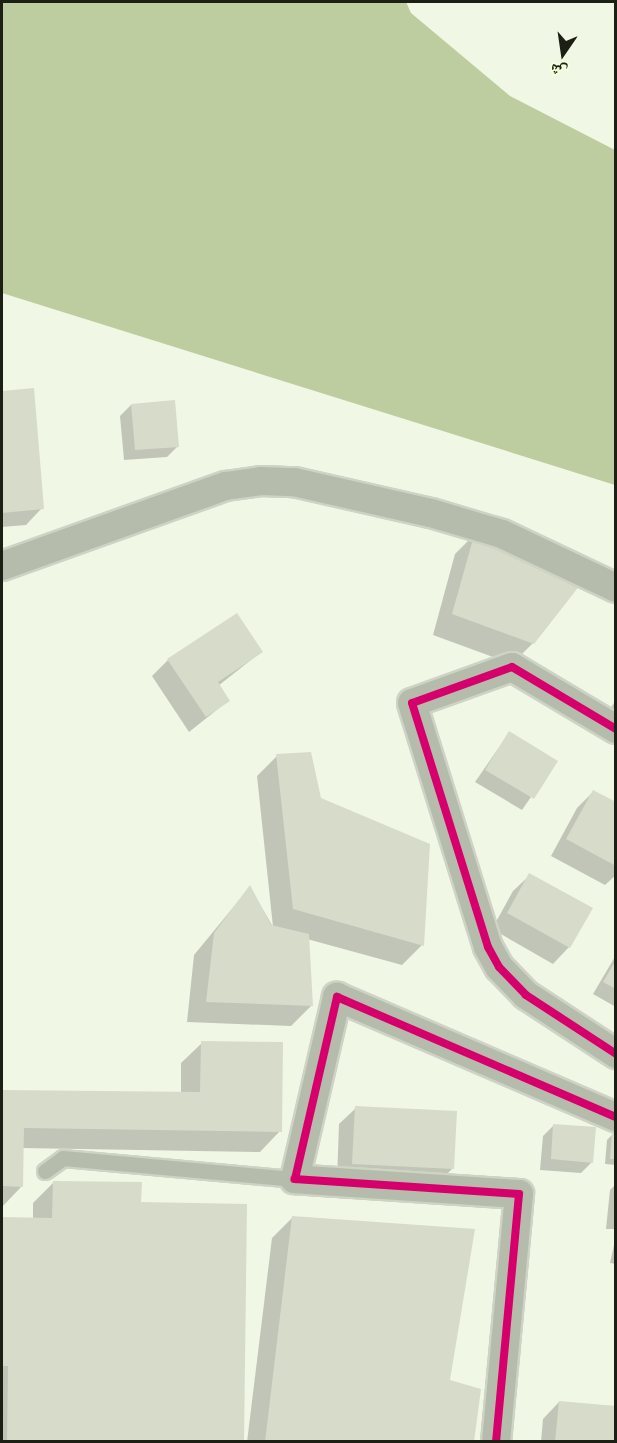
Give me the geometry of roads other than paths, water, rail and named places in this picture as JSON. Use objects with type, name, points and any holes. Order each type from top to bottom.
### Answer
[{"type":"street","points":[[2,566],[226,486],[261,481],[294,482],[441,516],[502,534],[615,588]]},
{"type":"street","points":[[615,729],[512,666],[412,703],[488,947],[500,967],[526,995],[615,1054]]},
{"type":"street","points":[[496,1442],[519,1194],[295,1179],[337,997],[615,1117]]},
{"type":"lane","points":[[45,1171],[63,1158],[295,1179]]}]
